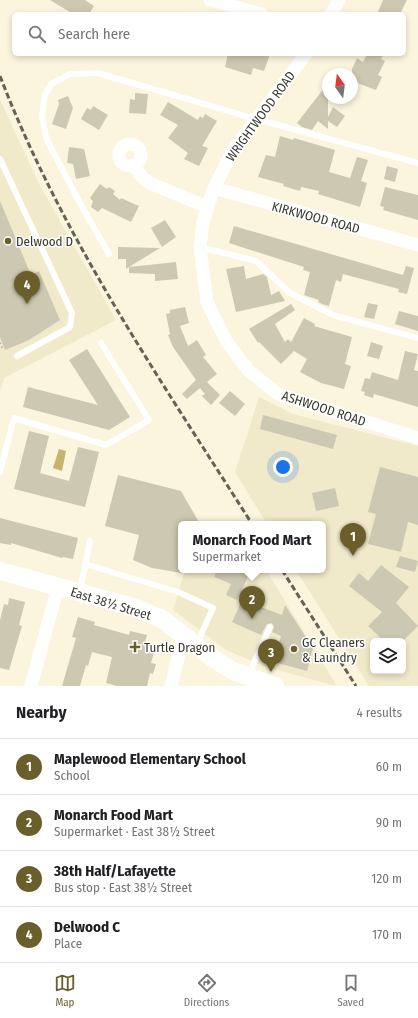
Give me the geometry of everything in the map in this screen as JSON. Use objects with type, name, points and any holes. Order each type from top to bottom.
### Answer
[{"type":"street","points":[[210,0],[255,12]]},
{"type":"street","points":[[332,12],[339,0]]},
{"type":"street","name":"WRIGHTWOOD ROAD","points":[[226,341],[207,302],[200,247],[206,207],[234,150],[304,56]]},
{"type":"street","points":[[133,165],[143,178],[150,183],[206,207]]},
{"type":"street","name":"KIRKWOOD ROAD","points":[[214,188],[418,245]]},
{"type":"street","name":"ASHWOOD ROAD","points":[[226,341],[249,371],[278,394],[418,438]]},
{"type":"street","name":"East 38½ Street","points":[[0,571],[136,608],[162,619],[214,659],[248,678],[276,686]]},
{"type":"street","points":[[31,686],[58,587]]},
{"type":"street","points":[[171,686],[191,640]]},
{"type":"lane","points":[[109,254],[83,209],[46,138],[42,115],[45,95],[51,84],[70,74],[98,73],[256,119],[418,163]]},
{"type":"lane","points":[[0,159],[72,313],[70,327],[17,356]]},
{"type":"lane","points":[[200,247],[256,260],[290,293],[333,315],[418,338]]},
{"type":"lane","points":[[0,472],[14,418],[106,445],[149,420],[101,344]]},
{"type":"lane","points":[[80,592],[90,541]]},
{"type":"lane","points":[[85,564],[178,592],[213,608],[191,640]]},
{"type":"lane","points":[[248,678],[270,627]]},
{"type":"path","points":[[0,343],[3,350]]},
{"type":"shaded area","points":[[0,99],[38,182],[116,320],[4,378],[0,392]]},
{"type":"shaded area","points":[[259,397],[293,414],[418,446],[418,686],[369,686],[298,573],[326,573],[326,521],[265,521],[235,472]]},
{"type":"shaded area","points":[[59,449],[66,451],[62,471],[53,468]]},
{"type":"shaded area","points":[[184,573],[268,573],[337,686],[266,667],[226,650],[173,610]]},
{"type":"building","points":[[50,0],[85,0],[94,6],[90,12],[70,12]]},
{"type":"building","points":[[383,0],[407,0],[401,12],[378,12]]},
{"type":"building","points":[[228,56],[269,56],[264,71],[253,68],[251,75],[225,67]]},
{"type":"building","points":[[366,56],[383,56],[381,59],[385,61],[378,75],[382,77],[376,90],[358,83],[358,68],[352,68],[357,58],[363,62]]},
{"type":"building","points":[[322,91],[322,104],[328,104],[328,117],[333,107],[345,116],[337,127],[328,121],[328,129],[318,121],[312,130],[302,127],[297,123]]},
{"type":"building","points":[[135,93],[148,94],[146,114],[129,113],[130,99],[135,100]]},
{"type":"building","points":[[68,96],[73,108],[66,129],[52,124],[59,104],[58,100]]},
{"type":"building","points":[[168,102],[198,120],[200,116],[203,118],[205,114],[217,121],[202,146],[208,148],[199,166],[184,159],[188,153],[168,138],[178,125],[160,115]]},
{"type":"building","points":[[93,106],[108,115],[99,130],[81,119],[87,108],[91,110]]},
{"type":"building","points":[[280,136],[293,140],[294,138],[335,150],[329,172],[350,178],[357,157],[368,160],[361,181],[367,183],[360,207],[318,194],[319,191],[301,187],[300,191],[283,186],[284,184],[258,177],[266,155],[275,157]]},
{"type":"building","points":[[69,147],[84,149],[90,176],[76,179],[73,164],[67,163]]},
{"type":"building","points":[[387,166],[398,169],[395,182],[384,179]]},
{"type":"building","points":[[100,184],[107,189],[109,187],[115,191],[113,194],[120,200],[121,198],[139,206],[131,222],[102,208],[98,212],[91,207],[93,201],[90,198]]},
{"type":"building","points":[[385,187],[418,195],[418,220],[383,210],[384,207],[380,206]]},
{"type":"building","points":[[0,201],[31,275],[39,271],[60,320],[29,340],[5,350],[0,337]]},
{"type":"building","points":[[165,220],[176,237],[162,247],[151,228]]},
{"type":"building","points":[[234,226],[403,275],[406,266],[414,268],[407,294],[398,292],[399,289],[343,274],[341,282],[336,280],[329,306],[322,304],[318,302],[319,300],[304,295],[310,272],[303,270],[304,267],[229,243]]},
{"type":"building","points":[[118,247],[160,248],[126,269],[126,259],[118,259]]},
{"type":"building","points":[[176,262],[178,279],[155,281],[155,274],[129,273],[129,267]]},
{"type":"building","points":[[244,266],[246,279],[263,274],[267,277],[271,295],[279,291],[285,301],[236,312],[226,269]]},
{"type":"building","points":[[368,303],[378,305],[374,319],[364,317]]},
{"type":"building","points":[[291,304],[295,310],[275,324],[285,342],[288,339],[291,342],[304,318],[315,324],[314,326],[352,337],[345,364],[351,366],[344,389],[321,383],[300,372],[307,359],[294,351],[281,364],[259,342],[258,343],[249,329]]},
{"type":"building","points":[[185,307],[189,323],[180,326],[188,346],[197,340],[206,355],[203,357],[217,374],[207,382],[220,395],[211,405],[202,396],[205,394],[200,388],[187,399],[182,394],[196,380],[173,347],[168,335],[170,334],[166,314],[170,313],[170,310]]},
{"type":"building","points":[[399,311],[418,316],[418,331],[395,324]]},
{"type":"building","points":[[371,342],[383,346],[379,359],[367,356]]},
{"type":"building","points":[[87,349],[130,417],[109,430],[23,407],[28,387],[98,405],[69,360]]},
{"type":"building","points":[[405,351],[418,354],[414,370],[418,371],[418,407],[374,394],[373,398],[364,395],[365,392],[361,391],[365,378],[370,379],[372,372],[398,380]]},
{"type":"building","points":[[230,391],[245,404],[235,416],[219,403]]},
{"type":"building","points":[[263,415],[337,435],[333,449],[260,429]]},
{"type":"building","points":[[29,431],[49,436],[40,473],[69,481],[78,447],[99,452],[85,507],[14,489]]},
{"type":"building","points":[[380,467],[418,477],[418,525],[408,522],[401,552],[368,544],[376,514],[368,512]]},
{"type":"building","points":[[118,475],[181,491],[198,521],[178,521],[178,572],[152,568],[133,560],[139,535],[105,526]]},
{"type":"building","points":[[335,488],[339,506],[316,511],[312,493]]},
{"type":"building","points":[[0,518],[78,538],[73,559],[62,558],[11,543],[11,545],[0,543]]},
{"type":"building","points":[[400,556],[418,561],[415,572],[396,567]]},
{"type":"building","points":[[381,565],[409,587],[396,603],[418,626],[406,638],[381,638],[368,626],[382,612],[349,586],[359,573],[368,581]]},
{"type":"building","points":[[216,573],[250,573],[237,600],[226,595],[231,584],[214,577]]},
{"type":"building","points":[[9,598],[25,602],[19,625],[22,626],[9,670],[0,668],[0,620],[4,604],[8,605]]},
{"type":"building","points":[[242,600],[282,615],[285,605],[313,648],[307,671],[274,662],[281,636],[272,632],[274,627],[272,623],[267,624],[261,635],[232,622]]},
{"type":"building","points":[[78,617],[95,622],[94,625],[129,635],[130,631],[147,635],[145,642],[156,645],[151,663],[156,664],[153,674],[150,673],[147,686],[117,686],[106,683],[112,657],[92,652],[88,666],[86,665],[80,686],[62,686],[76,638],[72,637]]},
{"type":"railway","points":[[0,76],[25,136],[53,194],[83,250],[148,361],[250,521]]},
{"type":"railway","points":[[284,573],[356,686]]},
{"type":"place","name":"Delwood D","points":[[8,241]]},
{"type":"place","name":"Delwood C","points":[[27,304]]},
{"type":"place","name":"Maplewood Elementary School","points":[[353,556]]},
{"type":"place","name":"Monarch Food Mart","points":[[252,619]]},
{"type":"place","name":"Turtle Dragon","points":[[135,647]]},
{"type":"place","name":"GC Cleaners & Laundry","points":[[294,649]]},
{"type":"place","name":"38th Half/Lafayette","points":[[271,672]]}]
